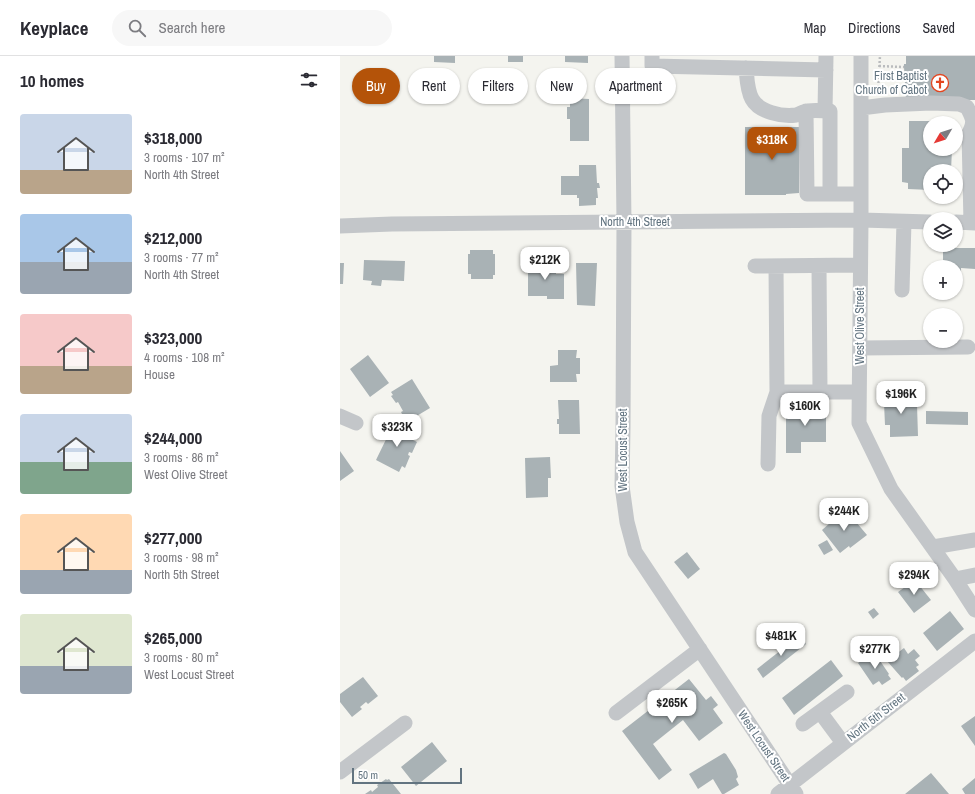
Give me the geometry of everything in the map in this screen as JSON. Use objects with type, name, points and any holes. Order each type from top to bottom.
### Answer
[{"type":"street","name":"West Locust Street","points":[[622,56],[624,222],[622,486],[627,522],[635,552],[793,789]]},
{"type":"street","points":[[652,56],[652,66],[746,68],[826,63],[826,111]]},
{"type":"street","name":"West Olive Street","points":[[862,56],[859,423],[891,489],[956,579],[975,610]]},
{"type":"street","points":[[746,68],[748,90],[751,99],[763,110],[768,111],[777,106],[797,106],[806,111],[830,111],[830,194]]},
{"type":"street","points":[[861,108],[885,105],[930,103],[959,104],[967,107],[972,117],[973,124],[967,222]]},
{"type":"street","points":[[806,111],[807,194],[861,194]]},
{"type":"street","name":"North 4th Street","points":[[340,226],[392,224],[861,220],[923,222]]},
{"type":"street","points":[[902,290],[904,222]]},
{"type":"street","points":[[755,266],[860,265]]},
{"type":"street","points":[[768,464],[769,416],[777,392],[776,266]]},
{"type":"street","points":[[818,266],[820,392]]},
{"type":"street","points":[[860,348],[968,347]]},
{"type":"street","points":[[777,392],[859,392]]},
{"type":"street","points":[[340,416],[356,423]]},
{"type":"street","points":[[933,547],[975,540]]},
{"type":"street","points":[[956,579],[975,575]]},
{"type":"street","name":"North 5th Street","points":[[778,794],[793,789],[843,743],[975,641]]},
{"type":"street","points":[[616,713],[700,649]]},
{"type":"street","points":[[803,724],[847,692]]},
{"type":"street","points":[[820,712],[843,743]]},
{"type":"street","points":[[340,772],[405,722]]},
{"type":"path","points":[[879,66],[904,67]]},
{"type":"building","points":[[434,56],[455,56],[455,63],[434,62]]},
{"type":"building","points":[[508,56],[523,56],[523,62],[508,62]]},
{"type":"building","points":[[565,56],[588,56],[588,63],[565,62]]},
{"type":"building","name":"First Baptist Church of Cabot","points":[[906,56],[975,56],[975,100],[906,100],[904,64],[906,64]]},
{"type":"building","points":[[587,99],[589,99],[589,141],[570,141],[570,119],[567,119],[567,107],[570,107],[570,104],[587,104]]},
{"type":"building","points":[[909,121],[923,121],[923,156],[952,156],[951,164],[923,164],[923,190],[908,189],[908,183],[902,182],[902,148],[909,148]]},
{"type":"building","points":[[745,127],[799,127],[799,193],[786,195],[745,195]]},
{"type":"building","points":[[579,165],[596,165],[597,183],[599,183],[600,188],[597,188],[598,198],[596,198],[596,205],[579,206],[579,198],[577,198],[577,195],[561,195],[561,176],[579,176]]},
{"type":"building","points":[[963,248],[975,248],[975,269],[963,268],[963,260],[943,260],[943,252],[963,252]]},
{"type":"building","points":[[470,250],[493,250],[493,254],[495,254],[495,275],[493,275],[493,279],[471,279],[471,274],[468,274],[468,254],[470,254]]},
{"type":"building","points":[[364,260],[405,261],[404,281],[382,280],[381,286],[371,285],[372,281],[363,280]]},
{"type":"building","points":[[535,260],[544,260],[544,263],[551,263],[551,270],[556,269],[556,274],[564,274],[564,299],[547,299],[547,296],[528,296],[528,263],[535,263]]},
{"type":"building","points":[[340,263],[344,263],[343,284],[340,284]]},
{"type":"building","points":[[576,263],[597,263],[595,306],[577,305]]},
{"type":"building","points":[[558,350],[577,350],[576,358],[580,358],[580,374],[576,374],[577,382],[550,382],[550,366],[558,365]]},
{"type":"building","points":[[368,355],[389,383],[370,397],[350,369]]},
{"type":"building","points":[[412,379],[430,408],[410,420],[408,418],[405,420],[401,412],[403,411],[398,402],[396,403],[391,396],[393,395],[391,392]]},
{"type":"building","points":[[912,391],[912,405],[917,405],[918,436],[890,437],[890,425],[885,425],[884,403],[889,403],[889,392]]},
{"type":"building","points":[[558,400],[579,400],[580,434],[559,434],[559,424],[557,424],[557,419],[559,419]]},
{"type":"building","points":[[786,407],[826,407],[826,442],[801,442],[801,453],[786,453]]},
{"type":"building","points":[[926,411],[968,412],[968,425],[926,424]]},
{"type":"building","points":[[394,423],[416,434],[413,440],[417,442],[412,453],[409,452],[408,455],[410,456],[405,468],[402,466],[399,472],[376,460]]},
{"type":"building","points":[[340,451],[354,471],[340,481]]},
{"type":"building","points":[[550,457],[551,478],[548,478],[548,497],[526,498],[525,458]]},
{"type":"building","points":[[845,509],[867,535],[850,548],[849,546],[840,553],[822,530]]},
{"type":"building","points":[[827,540],[833,550],[824,555],[818,545]]},
{"type":"building","points":[[687,552],[700,569],[688,579],[674,562]]},
{"type":"building","points":[[915,580],[931,600],[914,613],[898,592]]},
{"type":"building","points":[[874,608],[879,614],[873,619],[868,612]]},
{"type":"building","points":[[950,611],[964,629],[937,651],[923,633]]},
{"type":"building","points":[[799,636],[806,644],[763,678],[757,669]]},
{"type":"building","points":[[904,648],[908,654],[914,649],[920,656],[915,660],[919,665],[916,667],[919,671],[906,681],[887,661]]},
{"type":"building","points":[[874,652],[891,679],[882,685],[879,681],[873,685],[858,663]]},
{"type":"building","points":[[831,660],[843,676],[794,715],[782,698]]},
{"type":"building","points":[[363,677],[378,696],[368,704],[366,702],[360,707],[362,709],[352,717],[340,702],[340,694]]},
{"type":"building","points":[[689,679],[706,700],[711,696],[718,705],[713,709],[723,723],[699,741],[683,720],[653,744],[672,770],[659,780],[622,731]]},
{"type":"building","points":[[975,716],[975,746],[961,726]]},
{"type":"building","points":[[432,742],[447,761],[416,786],[401,767]]},
{"type":"building","points":[[724,753],[736,770],[738,777],[736,779],[739,785],[722,794],[713,779],[698,789],[689,774]]},
{"type":"building","points":[[931,773],[949,794],[905,794]]},
{"type":"building","points":[[975,778],[975,794],[965,794],[962,789]]},
{"type":"building","points":[[386,779],[389,779],[401,794],[365,794],[371,790],[372,792],[378,787],[377,785]]},
{"type":"place","name":"First Baptist Church of Cabot","points":[[940,83]]}]
